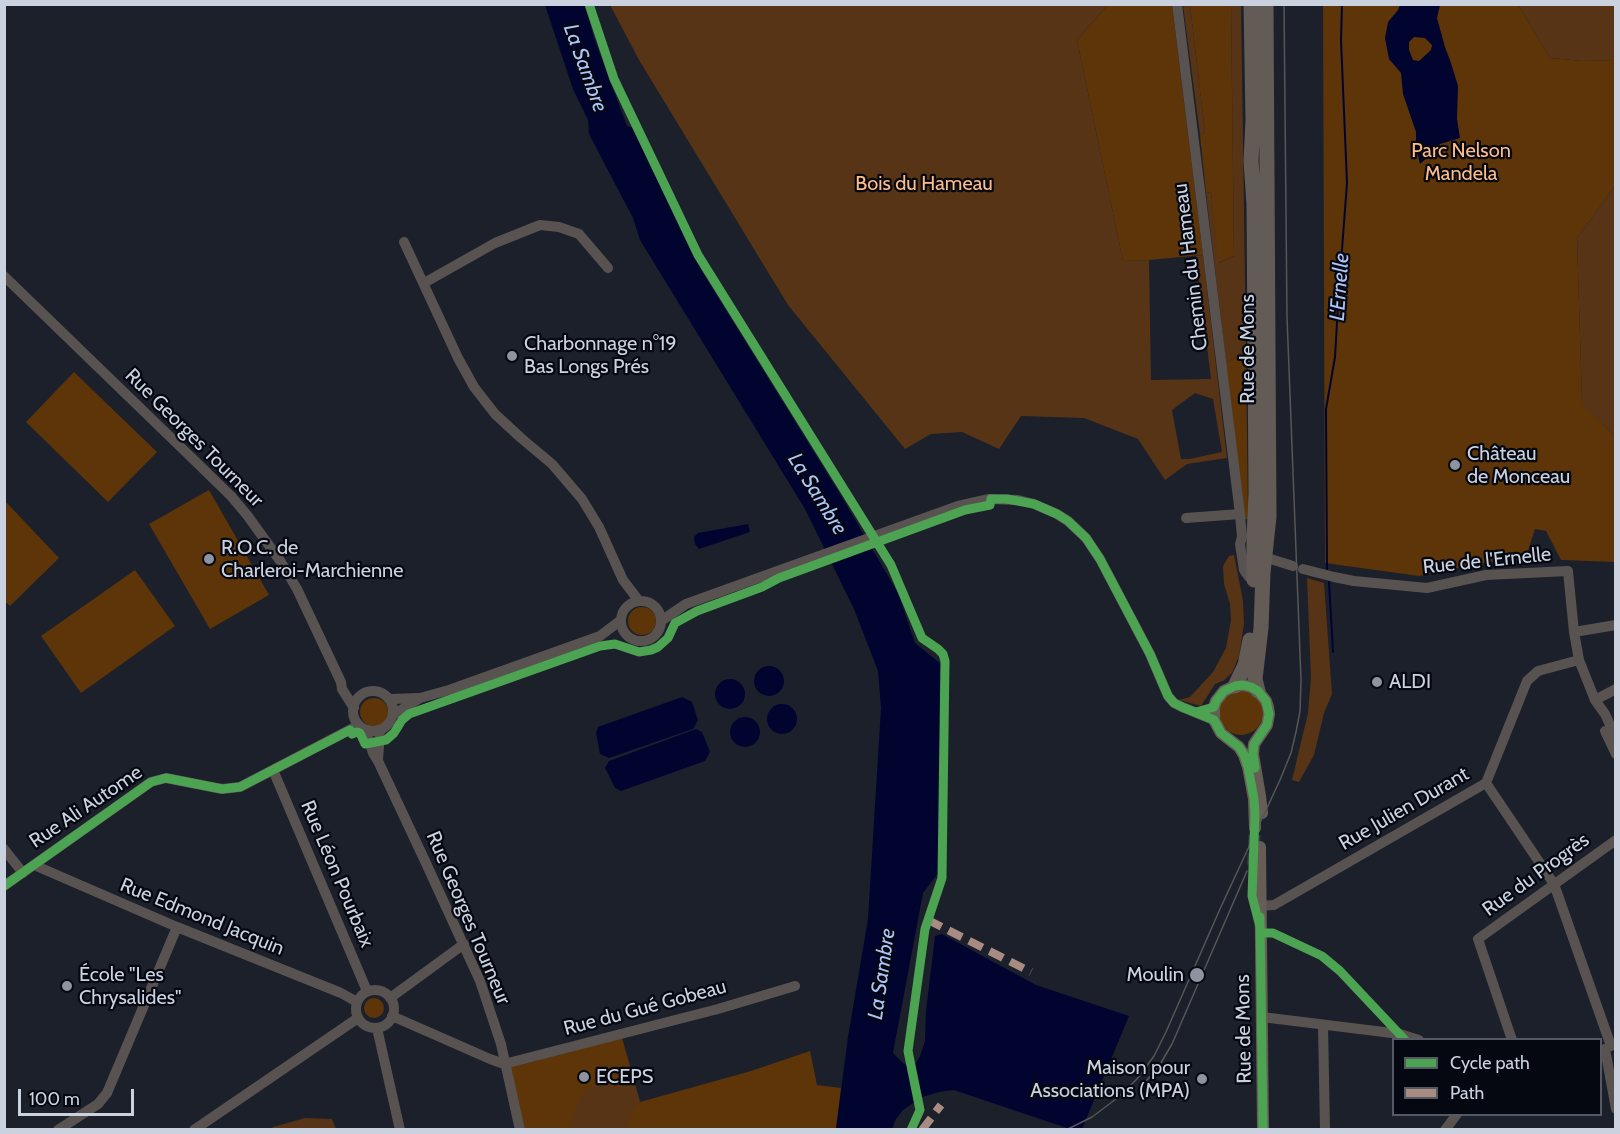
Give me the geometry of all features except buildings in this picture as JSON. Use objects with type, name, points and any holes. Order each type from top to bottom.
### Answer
[{"type":"highway","name":"Rue de Mons","points":[[1251,4],[1256,493],[1246,529],[1259,555],[1263,573],[1261,628],[1255,679],[1258,691]]},
{"type":"highway","name":"Rue de Mons","points":[[1235,686],[1245,665],[1253,623],[1254,580],[1269,517],[1266,4]]},
{"type":"main road","points":[[1235,686],[1243,685],[1258,691]]},
{"type":"main road","name":"Rue de Mons","points":[[1214,713],[1216,701],[1224,691],[1235,686]]},
{"type":"main road","name":"Rue de Mons","points":[[1258,691],[1266,701],[1269,714],[1267,724],[1254,744],[1252,754],[1262,813]]},
{"type":"main road","points":[[1214,713],[1218,729],[1239,747],[1244,755],[1254,799],[1255,828]]},
{"type":"main road","points":[[1229,739],[1246,741],[1261,733]]},
{"type":"main road","name":"Rue de Mons","points":[[1260,847],[1257,905],[1260,927],[1263,1130]]},
{"type":"main road","name":"Rue de Mons","points":[[1253,865],[1252,896],[1257,905]]},
{"type":"street","name":"Chemin du Hameau","points":[[1177,4],[1240,514],[1246,529],[1240,544],[1244,570],[1254,580]]},
{"type":"street","points":[[424,283],[495,243],[540,225],[558,227],[579,234],[608,268]]},
{"type":"street","points":[[404,242],[458,358],[474,387],[508,428],[552,464],[582,499],[599,527],[623,580],[639,601]]},
{"type":"street","name":"Rue Georges Tourneur","points":[[4,276],[216,481],[247,515],[281,562],[297,589],[341,682],[342,689],[354,708]]},
{"type":"street","points":[[662,621],[687,604],[970,502],[989,499],[1018,500],[1057,514],[1078,529],[1094,548],[1150,654],[1168,696],[1174,703],[1187,710],[1214,713]]},
{"type":"street","points":[[1186,518],[1240,514]]},
{"type":"street","name":"Rue de l'Ernelle","points":[[1259,555],[1354,581],[1427,588],[1486,575],[1568,571],[1574,632]]},
{"type":"street","points":[[600,636],[623,615],[631,604],[639,601],[648,602],[656,607],[662,621],[658,632],[648,639],[636,640],[626,634],[622,625],[623,615],[623,580]]},
{"type":"street","points":[[656,607],[687,604]]},
{"type":"street","points":[[1616,625],[1574,632],[1579,660],[1595,700],[1598,715],[1616,754]]},
{"type":"street","points":[[389,699],[420,698],[449,690],[600,636],[626,634]]},
{"type":"street","name":"Rue Julien Durant","points":[[1257,905],[1274,905],[1486,783],[1527,681],[1538,671],[1579,660]]},
{"type":"street","points":[[341,682],[364,693],[379,692],[389,699],[393,715],[390,723],[380,730],[371,731],[362,727],[355,720],[354,708],[357,700],[364,693]]},
{"type":"street","points":[[1595,700],[1612,691],[1616,704]]},
{"type":"street","points":[[393,715],[420,698]]},
{"type":"street","points":[[1595,700],[1605,714],[1616,738]]},
{"type":"street","name":"Rue Georges Tourneur","points":[[362,727],[480,981],[501,1044],[520,1130]]},
{"type":"street","name":"Rue Ali Autome","points":[[4,886],[150,782],[166,778],[222,789],[240,787],[362,727]]},
{"type":"street","name":"Rue Georges Tourneur","points":[[378,761],[380,730]]},
{"type":"street","name":"Rue Léon Pourbaix","points":[[273,770],[367,991]]},
{"type":"street","points":[[1486,783],[1554,884],[1608,1047],[1616,1110]]},
{"type":"street","name":"Rue du Progrès","points":[[1511,1038],[1479,939],[1616,840]]},
{"type":"street","points":[[4,849],[23,873]]},
{"type":"street","name":"Rue Edmond Jacquin","points":[[34,865],[177,927],[341,993],[357,1002]]},
{"type":"street","points":[[58,1130],[98,1104],[107,1093],[177,927]]},
{"type":"street","points":[[390,998],[464,944]]},
{"type":"street","name":"Rue du Gué Gobeau","points":[[504,1064],[718,1009],[795,986]]},
{"type":"street","points":[[367,991],[381,991],[390,998],[394,1007],[388,1022],[377,1028],[368,1027],[358,1018],[355,1011],[357,1002],[360,996],[367,991]]},
{"type":"street","points":[[392,1016],[504,1064]]},
{"type":"street","points":[[1262,1017],[1400,1034],[1413,1038]]},
{"type":"street","points":[[194,1130],[358,1018]]},
{"type":"street","points":[[1323,1025],[1325,1130]]},
{"type":"street","points":[[377,1028],[400,1130]]},
{"type":"street","points":[[1445,1130],[1456,1116]]},
{"type":"green space","name":"Bois du Hameau","points":[[610,5],[1108,5],[1077,40],[1123,261],[1149,260],[1151,380],[1211,379],[1196,256],[1203,255],[1227,458],[1187,464],[1165,480],[1138,439],[1084,418],[1021,416],[999,449],[962,432],[931,434],[905,449],[788,305],[639,60]],"holes":[[[1195,393],[1213,399],[1222,452],[1181,459],[1172,410]]]},
{"type":"green space","points":[[1108,5],[1172,5],[1203,255],[1123,261],[1077,40]]},
{"type":"green space","points":[[1183,5],[1190,5],[1205,132],[1200,135]]},
{"type":"green space","points":[[1190,5],[1231,5],[1234,256],[1218,263],[1211,192],[1206,193],[1200,135],[1205,132]]},
{"type":"green space","points":[[1231,5],[1241,5],[1246,351],[1226,363],[1206,193],[1211,192],[1219,263],[1234,256]]},
{"type":"green space","name":"Parc Nelson Mandela","points":[[1323,5],[1518,5],[1550,58],[1583,61],[1615,60],[1615,186],[1577,238],[1582,402],[1615,437],[1615,562],[1561,560],[1546,531],[1535,529],[1526,557],[1419,576],[1325,563]]},
{"type":"green space","points":[[1518,5],[1615,5],[1615,60],[1583,61],[1550,58]]},
{"type":"green space","points":[[1615,186],[1615,437],[1582,403],[1577,238]]},
{"type":"green space","points":[[1246,351],[1248,519],[1245,519],[1226,363]]},
{"type":"green space","points":[[74,372],[157,452],[108,502],[26,422]]},
{"type":"green space","name":"R.O.C. de Charleroi-Marchienne","points":[[209,490],[269,595],[210,629],[149,524]]},
{"type":"green space","points":[[5,501],[59,558],[10,606],[5,601]]},
{"type":"green space","points":[[1234,555],[1243,601],[1244,624],[1239,656],[1232,673],[1223,681],[1215,684],[1201,706],[1179,700],[1190,697],[1213,672],[1226,648],[1231,620],[1223,566],[1229,556]]},
{"type":"green space","points":[[135,570],[175,626],[81,693],[41,636]]},
{"type":"green space","points":[[1307,578],[1324,583],[1332,694],[1324,713],[1314,755],[1299,782],[1292,780],[1308,713],[1311,678]]},
{"type":"green space","points":[[642,607],[652,611],[656,621],[652,631],[642,635],[632,631],[628,621],[632,611]]},
{"type":"green space","points":[[1241,691],[1257,697],[1263,713],[1257,729],[1241,735],[1225,729],[1219,713],[1225,697]]},
{"type":"green space","points":[[374,698],[384,702],[388,712],[384,722],[374,726],[364,722],[360,712],[364,702]]},
{"type":"green space","points":[[374,998],[381,1001],[384,1008],[381,1015],[374,1018],[367,1015],[364,1008],[367,1001]]},
{"type":"green space","points":[[621,1034],[640,1102],[751,1071],[810,1051],[817,1085],[841,1088],[836,1129],[520,1129],[504,1064]]},
{"type":"green space","points":[[633,1078],[640,1102],[630,1113],[626,1129],[569,1129],[587,1087]]},
{"type":"green space","points":[[305,1118],[332,1119],[336,1129],[271,1129],[273,1127]]},
{"type":"water","name":"La Sambre","points":[[545,5],[585,5],[594,38],[627,126],[634,128],[703,273],[843,499],[898,593],[915,643],[941,664],[939,872],[923,893],[893,1053],[904,1064],[910,1066],[916,1063],[920,1056],[925,1041],[926,1011],[935,936],[942,934],[1036,985],[1129,1016],[1082,1129],[1070,1129],[954,1090],[922,1097],[903,1110],[892,1129],[836,1129],[848,1037],[868,919],[881,708],[878,671],[854,609],[805,509],[640,240],[633,218],[589,134],[588,120],[573,89]]},
{"type":"water","points":[[1400,5],[1440,5],[1437,18],[1458,86],[1457,119],[1460,138],[1440,144],[1420,164],[1416,148],[1416,132],[1403,94],[1401,73],[1389,59],[1385,38],[1388,22]],"holes":[[[1414,37],[1425,38],[1432,45],[1431,50],[1419,61],[1413,60],[1409,42]]]},
{"type":"water","points":[[748,524],[750,532],[699,549],[695,544],[694,537],[698,533]]},
{"type":"water","points":[[769,666],[780,670],[784,681],[780,692],[769,696],[758,692],[754,681],[758,670]]},
{"type":"water","points":[[730,679],[741,683],[745,694],[741,705],[730,709],[719,705],[715,694],[719,683]]},
{"type":"water","points":[[682,697],[692,702],[698,720],[693,729],[609,758],[600,754],[596,733],[598,727]]},
{"type":"water","points":[[782,704],[793,708],[797,719],[793,730],[782,734],[771,730],[767,719],[771,708]]},
{"type":"water","points":[[745,717],[756,721],[760,732],[756,743],[745,747],[734,743],[730,732],[734,721]]},
{"type":"water","points":[[696,729],[702,732],[710,752],[705,761],[621,791],[615,788],[605,768],[609,761]]},
{"type":"waterway","name":"L'Ernelle","points":[[1327,569],[1326,409],[1335,357],[1347,183],[1341,40],[1342,4]]},
{"type":"waterway","name":"L'Ernelle","points":[[1329,582],[1333,652]]},
{"type":"tunnel","points":[[1253,865],[1255,828]]},
{"type":"tram line","points":[[1066,1130],[1092,1117],[1116,1099],[1137,1079],[1154,1056],[1280,780],[1291,753],[1296,732],[1300,711],[1301,680],[1287,317],[1284,4]]},
{"type":"tram line","points":[[1142,1086],[1159,1066],[1172,1044],[1247,871]]},
{"type":"marked path","points":[[928,920],[1031,972]]},
{"type":"marked path","points":[[922,1130],[941,1105]]},
{"type":"cycle path","points":[[589,4],[614,79],[698,255],[891,565],[922,638],[943,654],[945,661],[942,878],[925,929],[908,1051],[920,1110],[911,1130]]},
{"type":"cycle path","points":[[4,886],[151,782],[166,778],[222,789],[240,787],[350,730],[352,734],[360,733],[365,744],[386,740],[409,714],[600,646],[615,644],[639,652],[651,650],[668,638],[675,623],[697,611],[762,587],[779,578],[965,510],[990,505],[991,499],[1007,499],[1034,504],[1057,514],[1086,538],[1100,559],[1150,654],[1168,696],[1174,703],[1214,720],[1221,733],[1239,747],[1244,755],[1254,799],[1252,896],[1260,927]]},
{"type":"cycle path","points":[[1196,712],[1214,707],[1224,691],[1235,686],[1243,685],[1258,691],[1266,701],[1269,714],[1267,725],[1254,744],[1255,768]]},
{"type":"cycle path","points":[[1260,917],[1263,1130]]},
{"type":"cycle path","points":[[1260,933],[1273,933],[1322,956],[1340,971],[1403,1038]]},
{"type":"place","name":"Charbonnage n°19 Bas Longs Prés","points":[[512,356]]},
{"type":"place","name":"Château de Monceau","points":[[1455,465]]},
{"type":"place","name":"R.O.C. de Charleroi-Marchienne","points":[[209,559]]},
{"type":"place","name":"ALDI","points":[[1377,682]]},
{"type":"place","name":"Moulin","points":[[1197,975]]},
{"type":"place","name":"École \"Les Chrysalides\"","points":[[67,986]]},
{"type":"place","name":"ECEPS","points":[[584,1077]]},
{"type":"place","name":"Maison pour Associations (MPA)","points":[[1202,1079]]}]
